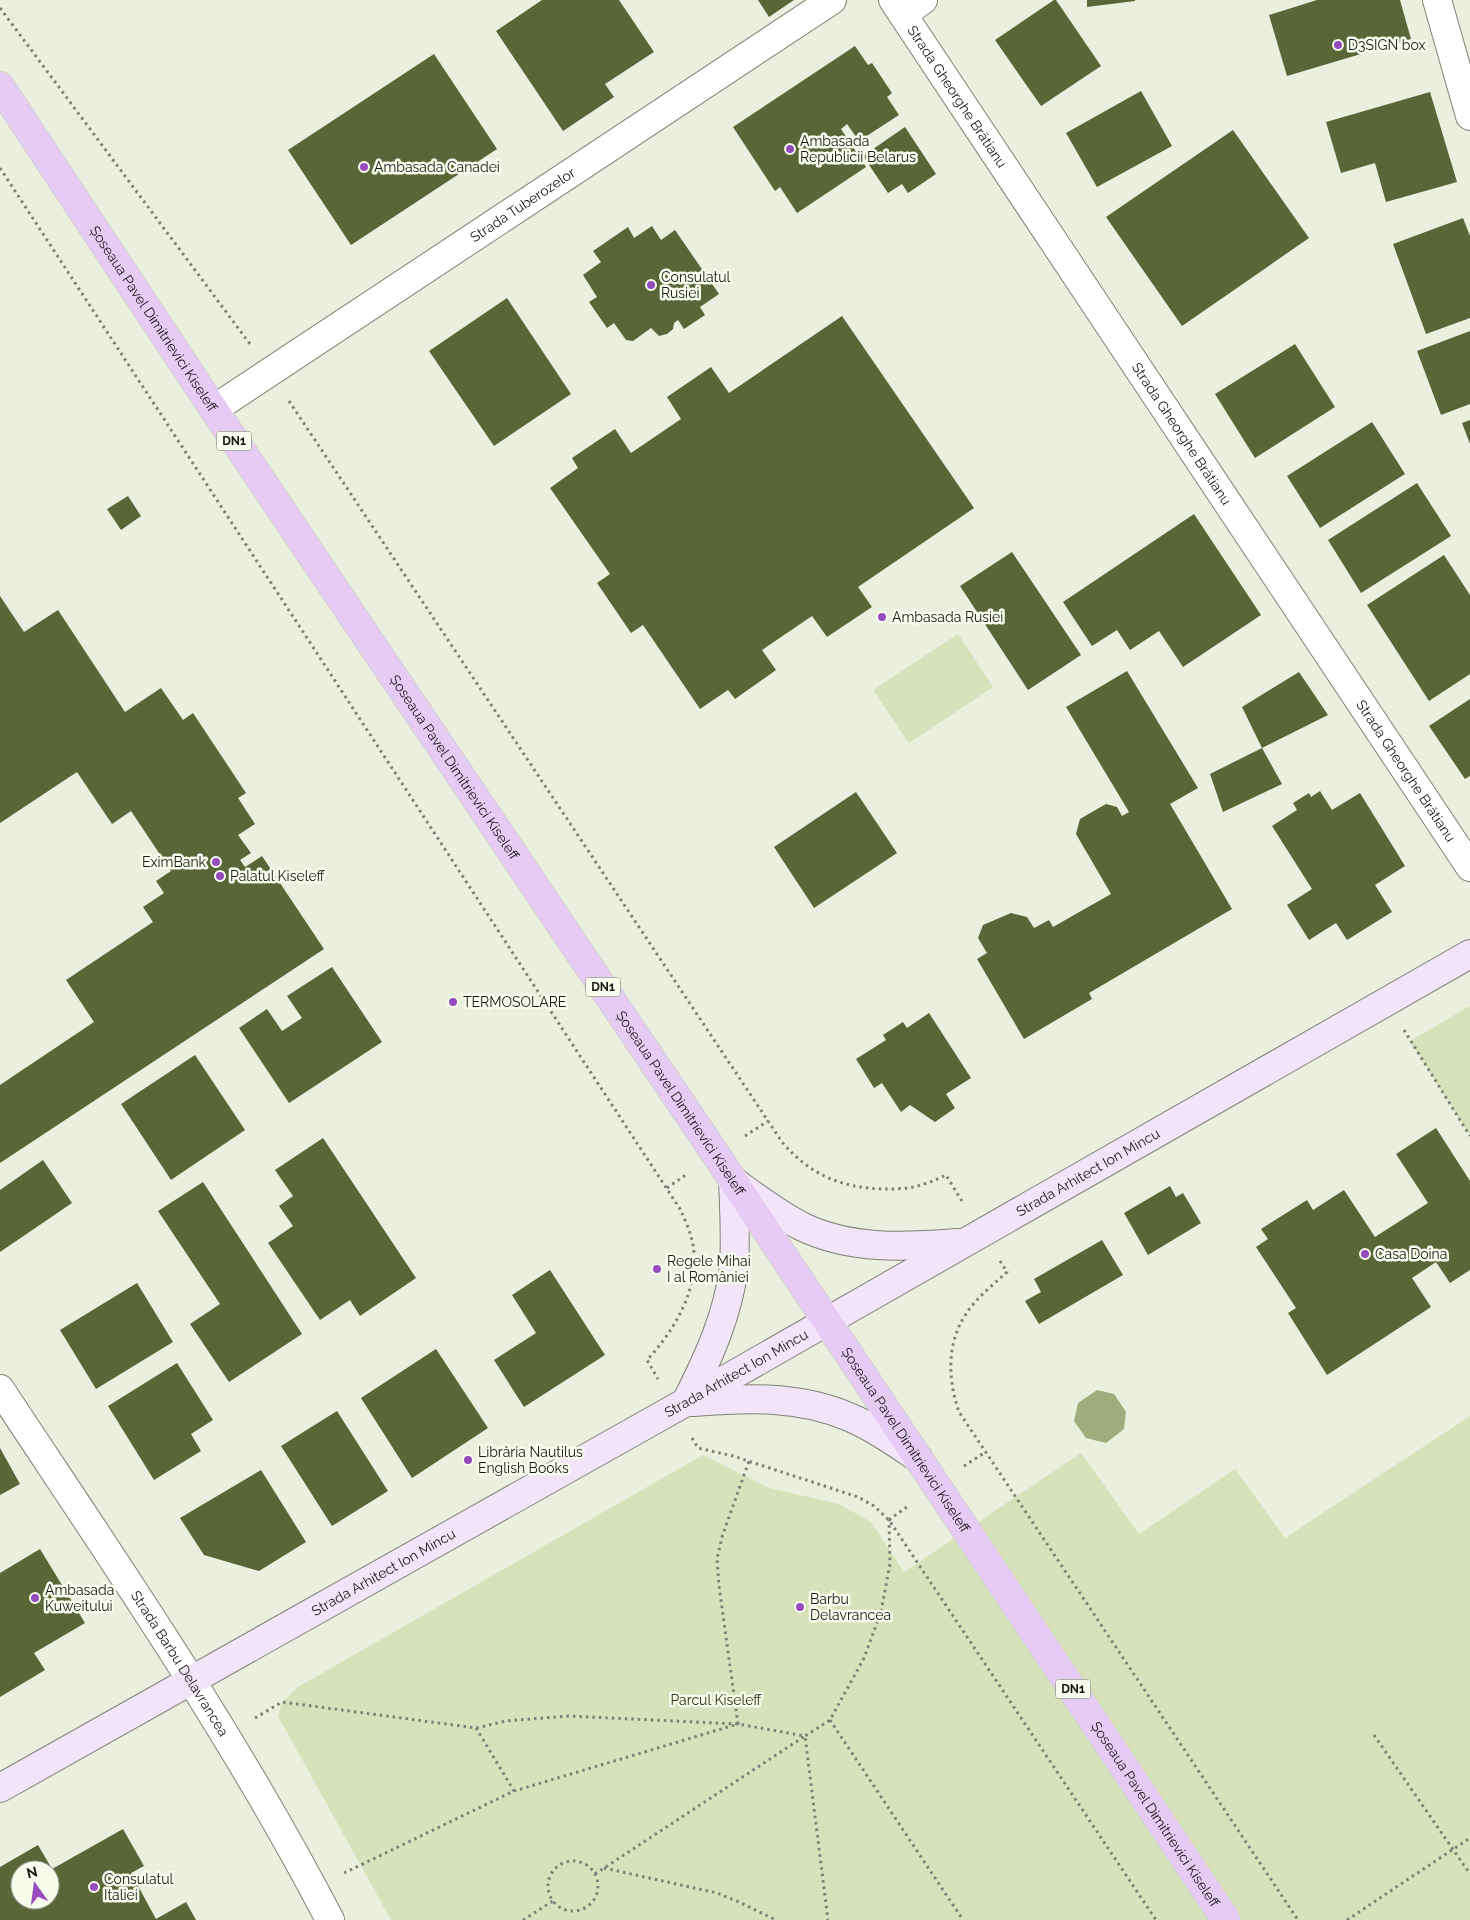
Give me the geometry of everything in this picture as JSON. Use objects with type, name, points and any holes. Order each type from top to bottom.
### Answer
[{"type":"main road","name":"Șoseaua Pavel Dimitrievici Kiseleff","points":[[0,86],[214,409],[733,1180],[1226,1920]]},
{"type":"main road","name":"Strada Arhitect Ion Mincu","points":[[0,1788],[686,1402],[1470,954]]},
{"type":"main road","points":[[733,1180],[772,1210],[796,1223],[838,1239],[875,1245],[919,1246],[974,1237]]},
{"type":"main road","points":[[733,1180],[734,1266],[726,1303],[712,1347],[686,1402],[776,1399],[815,1405],[848,1416],[873,1429],[918,1458]]},
{"type":"street","name":"Strada Tuberozelor","points":[[214,409],[832,0]]},
{"type":"street","points":[[1438,0],[1470,116]]},
{"type":"street","name":"Strada Gheorghe Brătianu","points":[[907,5],[1470,867]]},
{"type":"street","name":"Strada Barbu Delavrancea","points":[[0,1389],[191,1679],[314,1888],[330,1920]]},
{"type":"path","points":[[0,8],[270,372],[782,1142],[808,1167],[828,1178],[849,1186],[898,1189],[923,1185],[946,1175],[974,1237],[1007,1272],[965,1314],[956,1334],[950,1370],[952,1390],[958,1412],[1298,1920]]},
{"type":"path","points":[[0,168],[667,1188]]},
{"type":"path","points":[[1386,1002],[1470,1136]]},
{"type":"path","points":[[738,1724],[718,1586],[717,1559],[722,1537],[749,1461]]},
{"type":"path","points":[[595,1874],[830,1720],[864,1658],[881,1612],[890,1564],[889,1520],[1156,1920]]},
{"type":"path","points":[[225,1736],[282,1702],[476,1728],[506,1721],[568,1716],[738,1724],[805,1736]]},
{"type":"path","points":[[830,1720],[963,1920]]},
{"type":"path","points":[[314,1888],[514,1791],[738,1724]]},
{"type":"path","points":[[476,1728],[514,1791]]},
{"type":"path","points":[[1374,1735],[1470,1874]]},
{"type":"path","points":[[805,1736],[828,1920]]},
{"type":"path","points":[[1347,1920],[1470,1838]]},
{"type":"path","points":[[574,1860],[589,1866],[595,1874],[598,1889],[595,1897],[583,1909],[567,1910],[559,1907],[553,1901],[549,1894],[549,1878],[558,1865],[574,1860]]},
{"type":"path","points":[[603,1868],[717,1893],[776,1920]]},
{"type":"path","points":[[523,1920],[553,1901]]},
{"type":"green space","points":[[958,634],[993,687],[909,743],[873,690]]},
{"type":"green space","points":[[1470,1006],[1470,1136],[1410,1041]]},
{"type":"green space","name":"Parcul Kiseleff","points":[[1470,1416],[1470,1920],[391,1920],[278,1716],[282,1702],[298,1687],[703,1455],[769,1488],[839,1504],[871,1522],[904,1572],[1081,1453],[1139,1534],[1235,1469],[1285,1538]]},
{"type":"shaded area","points":[[1097,1390],[1114,1394],[1126,1412],[1124,1429],[1106,1443],[1086,1438],[1074,1421],[1078,1403]]},
{"type":"building","points":[[542,0],[619,0],[654,52],[605,84],[614,97],[563,131],[496,31]]},
{"type":"building","points":[[758,0],[794,0],[769,17]]},
{"type":"building","points":[[1056,0],[1101,66],[1041,106],[995,40]]},
{"type":"building","points":[[1087,0],[1135,0],[1135,1],[1087,7]]},
{"type":"building","points":[[1317,0],[1400,0],[1411,39],[1287,76],[1269,15]]},
{"type":"building","points":[[855,46],[868,65],[872,63],[892,93],[887,97],[899,115],[859,141],[847,124],[841,129],[866,167],[797,213],[780,187],[775,191],[733,127]]},
{"type":"building","points":[[434,54],[497,149],[351,245],[288,150]]},
{"type":"building","points":[[1141,91],[1172,146],[1097,187],[1066,133]]},
{"type":"building","points":[[1430,92],[1457,182],[1386,202],[1375,163],[1341,173],[1326,122]]},
{"type":"building","points":[[905,127],[936,174],[908,193],[902,184],[888,193],[863,156]]},
{"type":"building","points":[[1233,130],[1309,238],[1182,326],[1106,217]]},
{"type":"building","points":[[1463,218],[1470,236],[1470,318],[1426,334],[1393,244]]},
{"type":"building","name":"Consulatul Rusiei","points":[[652,226],[661,240],[675,230],[719,294],[700,307],[705,315],[684,329],[678,320],[674,323],[673,329],[667,334],[659,336],[651,328],[633,341],[626,340],[614,323],[607,328],[589,302],[597,297],[583,275],[601,262],[593,251],[628,227],[634,238]]},
{"type":"building","points":[[507,298],[571,394],[494,446],[429,351]]},
{"type":"building","points":[[842,316],[974,508],[858,587],[872,607],[827,637],[812,616],[762,650],[776,670],[735,699],[728,690],[700,709],[643,625],[631,633],[597,583],[610,574],[550,488],[578,468],[572,458],[615,429],[631,453],[681,419],[667,397],[711,367],[729,393]]},
{"type":"building","points":[[1470,331],[1470,404],[1441,415],[1417,351]]},
{"type":"building","points":[[1295,344],[1335,407],[1255,458],[1215,394]]},
{"type":"building","points":[[1470,420],[1470,444],[1462,423]]},
{"type":"building","points":[[1372,422],[1405,474],[1320,528],[1287,476]]},
{"type":"building","points":[[1417,483],[1451,536],[1361,593],[1328,540]]},
{"type":"building","points":[[128,496],[141,516],[121,530],[107,509]]},
{"type":"building","points":[[1194,514],[1261,615],[1183,667],[1159,631],[1130,650],[1117,630],[1092,646],[1063,602]]},
{"type":"building","points":[[1012,552],[1081,655],[1028,690],[960,586]]},
{"type":"building","points":[[1444,555],[1470,595],[1470,674],[1429,701],[1367,605]]},
{"type":"building","name":"Palatul Kiseleff","points":[[0,596],[24,632],[58,610],[125,712],[161,688],[183,720],[193,713],[246,793],[238,798],[255,824],[238,835],[251,853],[240,860],[245,867],[262,856],[324,949],[0,1163],[0,1085],[94,1022],[66,980],[153,922],[143,907],[164,893],[156,881],[171,871],[131,811],[112,824],[77,772],[0,823]]},
{"type":"building","points":[[1127,671],[1198,788],[1170,804],[1232,909],[1089,993],[1092,999],[1024,1039],[977,959],[987,953],[978,938],[983,925],[1011,913],[1027,917],[1034,928],[1049,920],[1053,927],[1111,894],[1076,834],[1080,819],[1106,804],[1117,807],[1122,816],[1129,812],[1066,707]]},
{"type":"building","points":[[1299,672],[1328,715],[1262,748],[1242,707]]},
{"type":"building","points":[[1470,699],[1470,776],[1465,779],[1429,726]]},
{"type":"building","points":[[1262,748],[1282,784],[1223,812],[1210,774]]},
{"type":"building","points":[[1320,791],[1332,810],[1360,793],[1405,866],[1375,885],[1392,912],[1347,940],[1336,923],[1309,940],[1287,905],[1312,889],[1272,826],[1297,810],[1293,803],[1309,793],[1311,797]]},
{"type":"building","points":[[856,792],[897,853],[814,908],[774,847]]},
{"type":"building","points":[[332,967],[382,1042],[289,1103],[239,1028],[267,1009],[282,1031],[302,1018],[287,996]]},
{"type":"building","points":[[929,1013],[971,1078],[946,1094],[955,1108],[935,1122],[910,1105],[901,1112],[882,1083],[874,1088],[856,1059],[886,1040],[883,1035],[903,1022],[907,1028]]},
{"type":"building","points":[[195,1055],[245,1130],[171,1180],[121,1104]]},
{"type":"building","name":"Casa Doina","points":[[1436,1128],[1470,1181],[1470,1270],[1450,1283],[1436,1262],[1412,1278],[1431,1307],[1327,1375],[1288,1313],[1296,1308],[1256,1247],[1268,1239],[1261,1229],[1307,1200],[1313,1210],[1344,1190],[1375,1237],[1428,1203],[1396,1154]]},
{"type":"building","points":[[323,1138],[416,1278],[360,1316],[350,1300],[320,1320],[268,1243],[293,1226],[279,1206],[293,1196],[275,1170]]},
{"type":"building","points":[[43,1160],[72,1203],[0,1252],[0,1190]]},
{"type":"building","points":[[203,1182],[302,1334],[229,1382],[190,1324],[220,1304],[158,1211]]},
{"type":"building","points":[[1170,1186],[1176,1197],[1183,1193],[1201,1223],[1148,1255],[1124,1213]]},
{"type":"building","points":[[1102,1240],[1123,1275],[1039,1324],[1025,1301],[1041,1292],[1034,1279]]},
{"type":"building","points":[[550,1270],[605,1355],[524,1407],[494,1360],[536,1333],[512,1295]]},
{"type":"building","points":[[137,1283],[173,1342],[96,1389],[60,1330]]},
{"type":"building","points":[[436,1349],[488,1428],[412,1478],[361,1398]]},
{"type":"building","points":[[177,1363],[213,1420],[191,1434],[201,1451],[154,1480],[108,1406]]},
{"type":"building","points":[[337,1411],[388,1491],[332,1526],[281,1446]]},
{"type":"building","points":[[0,1448],[20,1484],[0,1495]]},
{"type":"building","points":[[261,1470],[306,1542],[259,1571],[204,1555],[180,1518]]},
{"type":"building","name":"Ambasada Kuweitului","points":[[40,1549],[85,1623],[34,1653],[45,1670],[0,1697],[0,1573]]},
{"type":"building","name":"Consulatul Italiei","points":[[123,1829],[144,1866],[131,1873],[156,1919],[186,1902],[196,1920],[0,1920],[0,1867],[10,1861],[10,1910],[60,1910],[60,1864]]},
{"type":"building","name":"Consulatul Italiei","points":[[38,1845],[47,1860],[12,1860]]},
{"type":"place","name":"D3SIGN box","points":[[1338,45]]},
{"type":"place","name":"Ambasada Republicii Belarus","points":[[790,149]]},
{"type":"place","name":"Ambasada Canadei","points":[[364,167]]},
{"type":"place","name":"Consulatul Rusiei","points":[[651,285]]},
{"type":"place","name":"Ambasada Rusiei","points":[[882,617]]},
{"type":"place","name":"EximBank","points":[[216,862]]},
{"type":"place","name":"Palatul Kiseleff","points":[[220,876]]},
{"type":"place","name":"TERMOSOLARE","points":[[453,1002]]},
{"type":"place","name":"Casa Doina","points":[[1365,1254]]},
{"type":"place","name":"Regele Mihai I al României","points":[[657,1269]]},
{"type":"place","name":"Librăria Nautilus English Books","points":[[468,1460]]},
{"type":"place","name":"Ambasada Kuweitului","points":[[35,1598]]},
{"type":"place","name":"Barbu Delavrancea","points":[[800,1607]]},
{"type":"place","name":"Consulatul Italiei","points":[[94,1887]]}]
